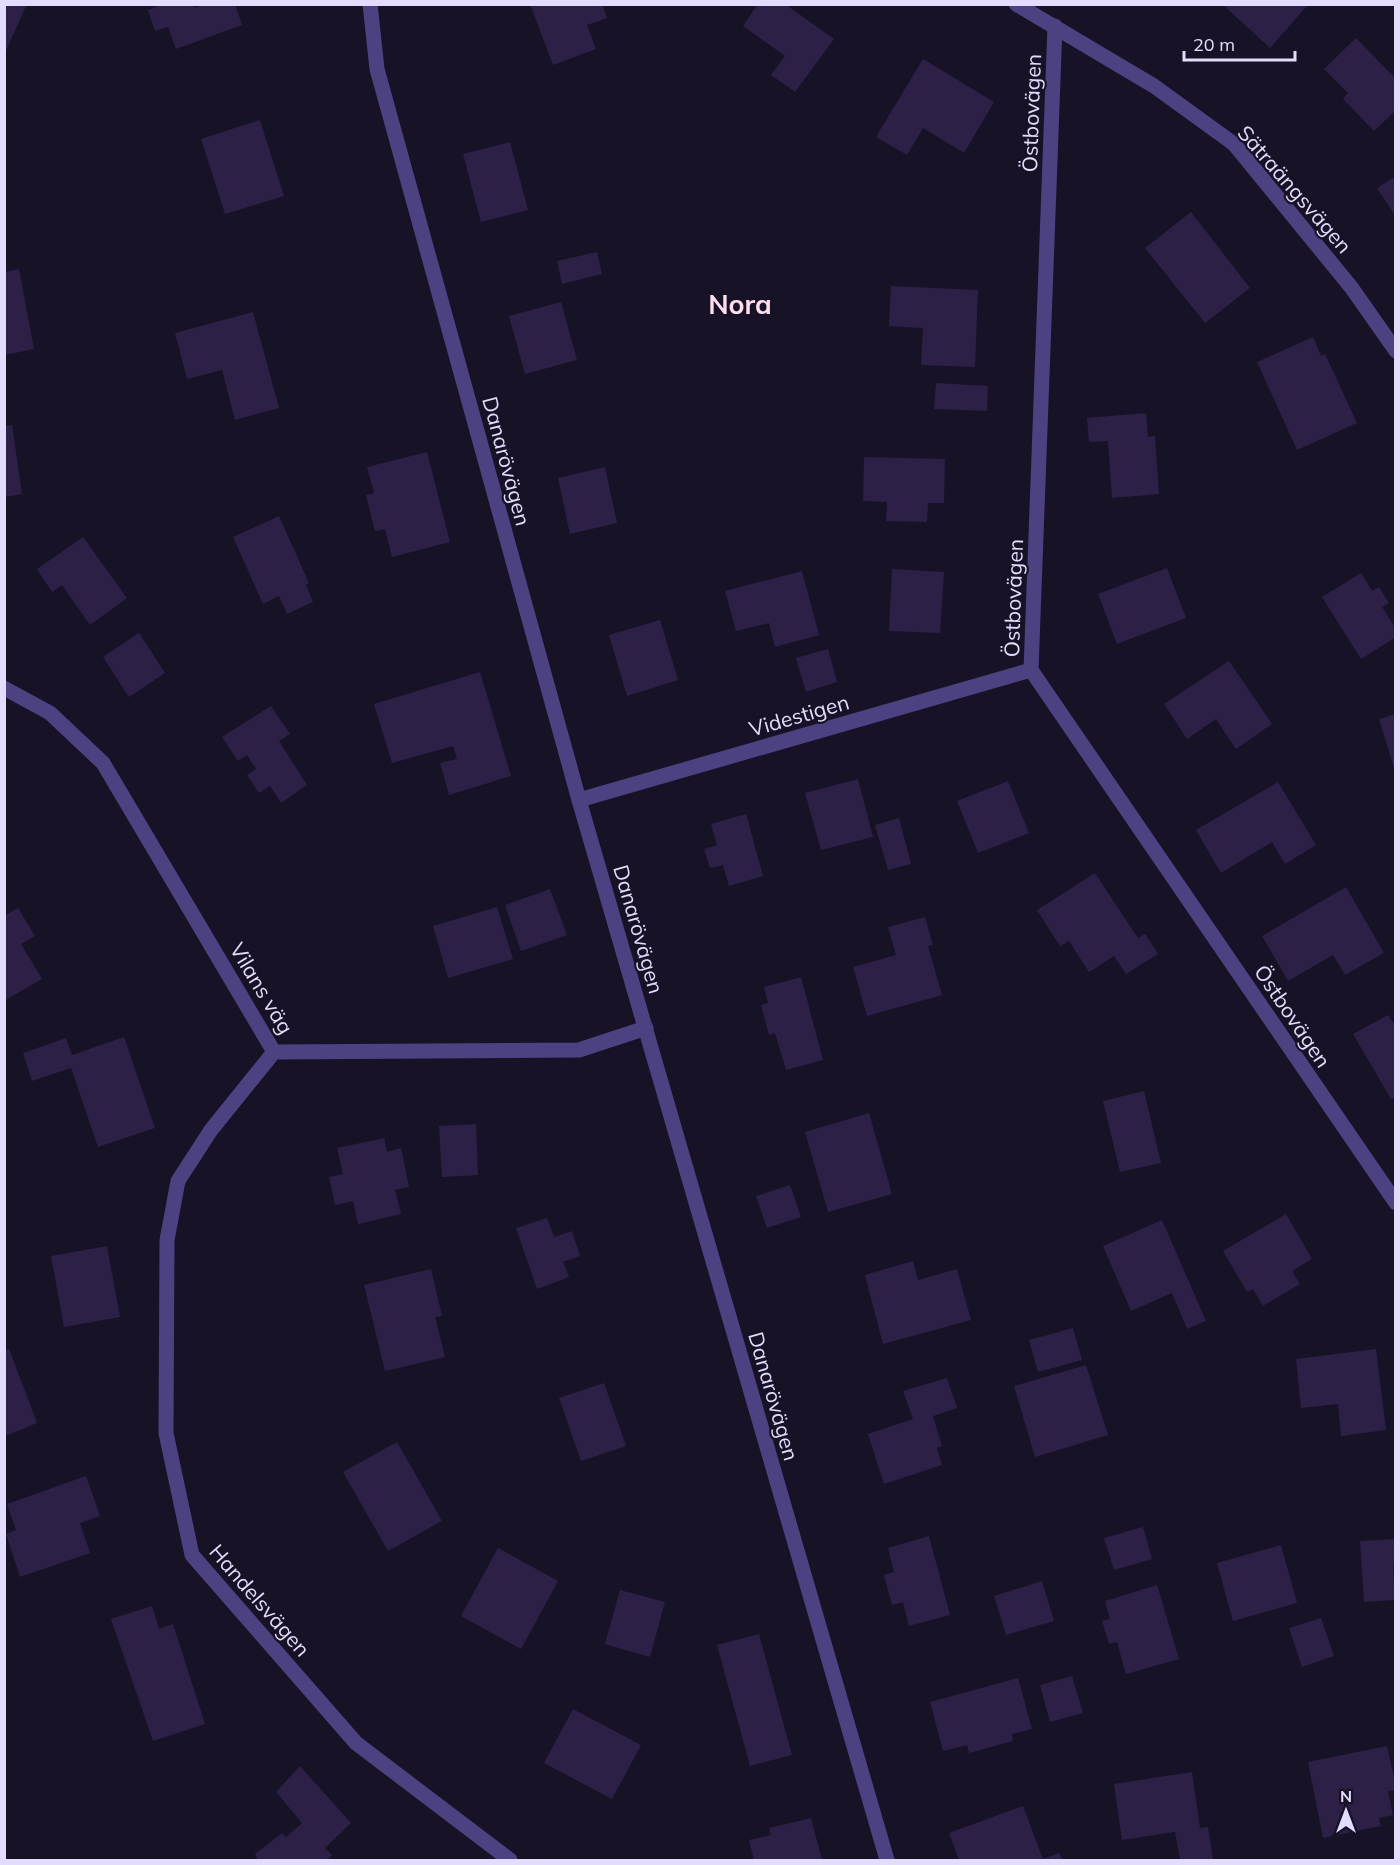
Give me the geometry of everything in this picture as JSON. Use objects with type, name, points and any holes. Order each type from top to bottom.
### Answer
[{"type":"street","name":"Danarövägen","points":[[370,4],[377,69],[579,800],[887,1860]]},
{"type":"street","name":"Sätraängsvägen","points":[[1016,4],[1154,86],[1234,144],[1351,287],[1395,351]]},
{"type":"street","name":"Östbovägen","points":[[1055,26],[1031,670],[1395,1203]]},
{"type":"street","name":"Videstigen","points":[[579,800],[1031,670]]},
{"type":"street","name":"Vilans väg","points":[[4,688],[50,713],[103,763],[274,1052],[579,1050],[646,1028]]},
{"type":"street","name":"Handelsvägen","points":[[274,1052],[211,1130],[178,1181],[167,1240],[166,1433],[192,1555],[356,1743],[510,1860]]},
{"type":"building","points":[[4,4],[27,4],[4,55]]},
{"type":"building","points":[[163,4],[193,4],[194,8],[205,4],[235,4],[242,25],[176,49],[168,27],[155,31],[148,10]]},
{"type":"building","points":[[530,4],[602,4],[607,18],[587,25],[596,49],[553,65]]},
{"type":"building","points":[[758,4],[785,4],[834,39],[795,92],[771,75],[785,56],[743,26]]},
{"type":"building","points":[[1222,4],[1305,4],[1307,6],[1270,48]]},
{"type":"building","points":[[1356,38],[1396,79],[1396,110],[1374,131],[1343,99],[1348,93],[1324,69]]},
{"type":"building","points":[[923,59],[994,102],[964,153],[923,128],[907,155],[876,137]]},
{"type":"building","points":[[260,120],[284,196],[225,214],[201,139]]},
{"type":"building","points":[[510,142],[528,210],[481,222],[463,154]]},
{"type":"building","points":[[1396,176],[1396,217],[1377,188]]},
{"type":"building","points":[[1191,212],[1250,288],[1205,323],[1145,248]]},
{"type":"building","points":[[597,252],[602,274],[562,284],[557,261]]},
{"type":"building","points":[[19,269],[34,349],[5,355],[5,272]]},
{"type":"building","points":[[891,286],[978,290],[975,367],[921,365],[923,328],[889,326]]},
{"type":"building","points":[[561,302],[577,360],[525,374],[509,316]]},
{"type":"building","points":[[253,312],[279,408],[235,420],[222,370],[187,379],[175,333]]},
{"type":"building","points":[[1313,337],[1321,356],[1325,354],[1357,423],[1297,450],[1257,362]]},
{"type":"building","points":[[936,383],[988,386],[987,411],[934,409]]},
{"type":"building","points":[[1146,413],[1148,437],[1155,436],[1159,494],[1112,498],[1108,441],[1089,442],[1087,418]]},
{"type":"building","points":[[12,425],[22,494],[4,497],[4,426]]},
{"type":"building","points":[[427,452],[450,542],[392,557],[385,529],[375,531],[366,495],[374,493],[367,467]]},
{"type":"building","points":[[864,457],[945,459],[944,503],[928,503],[927,522],[886,521],[887,502],[863,501]]},
{"type":"building","points":[[605,467],[617,523],[570,534],[558,478]]},
{"type":"building","points":[[279,516],[309,583],[306,585],[313,602],[287,614],[279,596],[263,604],[233,537]]},
{"type":"building","points":[[83,537],[127,598],[90,625],[62,585],[52,592],[37,569]]},
{"type":"building","points":[[1167,568],[1186,618],[1117,644],[1098,594]]},
{"type":"building","points":[[892,569],[944,572],[940,633],[889,631]]},
{"type":"building","points":[[802,571],[819,635],[775,647],[769,623],[736,631],[725,591]]},
{"type":"building","points":[[1361,573],[1372,591],[1379,587],[1389,603],[1382,607],[1396,629],[1396,637],[1361,659],[1322,597]]},
{"type":"building","points":[[660,620],[678,680],[627,696],[609,635]]},
{"type":"building","points":[[139,633],[165,673],[129,697],[103,657]]},
{"type":"building","points":[[828,649],[837,682],[806,692],[796,658]]},
{"type":"building","points":[[1229,661],[1272,724],[1236,749],[1216,719],[1187,739],[1164,704]]},
{"type":"building","points":[[480,672],[511,776],[449,795],[440,763],[457,759],[453,746],[392,763],[374,704]]},
{"type":"building","points":[[271,706],[290,734],[279,741],[307,785],[281,803],[270,786],[259,793],[247,775],[256,769],[247,755],[238,761],[222,737]]},
{"type":"building","points":[[1396,714],[1396,771],[1395,771],[1379,719]]},
{"type":"building","points":[[858,779],[873,837],[821,850],[805,793]]},
{"type":"building","points":[[1008,781],[1029,833],[978,853],[957,801]]},
{"type":"building","points":[[1278,782],[1316,845],[1285,864],[1272,842],[1221,873],[1196,830]]},
{"type":"building","points":[[746,814],[763,876],[729,886],[723,865],[710,868],[704,849],[717,845],[711,824]]},
{"type":"building","points":[[899,818],[911,864],[888,870],[875,825]]},
{"type":"building","points":[[1095,873],[1138,938],[1145,934],[1158,954],[1126,974],[1114,956],[1089,972],[1069,941],[1060,946],[1037,910]]},
{"type":"building","points":[[1346,887],[1384,953],[1345,975],[1333,955],[1288,981],[1262,936]]},
{"type":"building","points":[[550,889],[567,935],[521,951],[505,905]]},
{"type":"building","points":[[497,907],[513,959],[448,978],[433,926]]},
{"type":"building","points":[[18,908],[35,936],[21,944],[42,979],[4,1001],[4,916]]},
{"type":"building","points":[[925,917],[933,945],[928,946],[942,995],[867,1016],[853,967],[896,955],[888,927]]},
{"type":"building","points":[[801,977],[823,1060],[786,1070],[775,1033],[769,1035],[761,1005],[768,1003],[764,987]]},
{"type":"building","points":[[1388,1015],[1396,1027],[1396,1097],[1391,1099],[1353,1034]]},
{"type":"building","points":[[124,1037],[155,1128],[98,1147],[71,1068],[32,1081],[23,1053],[66,1038],[72,1055]]},
{"type":"building","points":[[1144,1091],[1161,1163],[1120,1172],[1103,1101]]},
{"type":"building","points":[[869,1113],[892,1194],[828,1212],[805,1132]]},
{"type":"building","points":[[476,1124],[478,1175],[442,1177],[439,1126]]},
{"type":"building","points":[[384,1138],[387,1152],[401,1148],[409,1187],[395,1190],[401,1214],[358,1224],[353,1201],[335,1205],[329,1177],[343,1174],[337,1148]]},
{"type":"building","points":[[790,1185],[801,1217],[767,1228],[756,1196]]},
{"type":"building","points":[[1286,1214],[1312,1259],[1292,1271],[1300,1284],[1263,1306],[1253,1289],[1247,1292],[1223,1251]]},
{"type":"building","points":[[547,1218],[554,1237],[572,1231],[580,1256],[563,1262],[569,1277],[537,1289],[516,1228]]},
{"type":"building","points":[[1162,1220],[1206,1321],[1187,1329],[1172,1293],[1131,1311],[1103,1246]]},
{"type":"building","points":[[107,1246],[120,1317],[64,1327],[51,1256]]},
{"type":"building","points":[[913,1261],[918,1280],[957,1269],[971,1320],[883,1344],[865,1275]]},
{"type":"building","points":[[431,1269],[442,1316],[435,1317],[445,1357],[385,1371],[364,1285]]},
{"type":"building","points":[[1073,1328],[1082,1360],[1038,1372],[1029,1340]]},
{"type":"building","points":[[9,1349],[37,1423],[5,1436],[5,1351]]},
{"type":"building","points":[[1376,1349],[1386,1430],[1341,1436],[1338,1404],[1301,1408],[1296,1359]]},
{"type":"building","points":[[1086,1365],[1108,1435],[1035,1457],[1014,1386]]},
{"type":"building","points":[[947,1378],[957,1408],[933,1416],[942,1446],[937,1448],[942,1465],[884,1484],[868,1434],[913,1419],[903,1391]]},
{"type":"building","points":[[604,1383],[626,1446],[581,1461],[559,1398]]},
{"type":"building","points":[[397,1442],[442,1521],[388,1551],[343,1472]]},
{"type":"building","points":[[86,1476],[100,1516],[80,1523],[90,1553],[20,1577],[6,1534],[16,1530],[7,1504]]},
{"type":"building","points":[[1143,1527],[1152,1559],[1114,1570],[1104,1538]]},
{"type":"building","points":[[929,1536],[950,1615],[909,1626],[903,1602],[892,1605],[884,1575],[894,1572],[888,1548]]},
{"type":"building","points":[[1396,1539],[1396,1565],[1393,1565],[1395,1600],[1364,1602],[1360,1541]]},
{"type":"building","points":[[1281,1545],[1297,1603],[1233,1621],[1217,1563]]},
{"type":"building","points":[[498,1548],[558,1581],[521,1649],[461,1616]]},
{"type":"building","points":[[1042,1581],[1054,1621],[1006,1635],[994,1596]]},
{"type":"building","points":[[1157,1585],[1179,1659],[1126,1674],[1117,1642],[1109,1644],[1102,1621],[1110,1619],[1105,1601]]},
{"type":"building","points":[[620,1590],[665,1602],[650,1657],[605,1644]]},
{"type":"building","points":[[152,1606],[159,1629],[173,1624],[205,1724],[153,1741],[111,1619]]},
{"type":"building","points":[[1321,1618],[1334,1656],[1302,1667],[1289,1628]]},
{"type":"building","points":[[759,1634],[792,1755],[750,1766],[717,1645]]},
{"type":"building","points":[[1072,1676],[1083,1713],[1050,1722],[1040,1685]]},
{"type":"building","points":[[1018,1678],[1032,1729],[1012,1734],[1013,1741],[969,1753],[967,1745],[943,1751],[930,1702]]},
{"type":"building","points":[[573,1709],[641,1745],[612,1799],[544,1763]]},
{"type":"building","points":[[1387,1746],[1396,1787],[1396,1790],[1388,1791],[1393,1815],[1379,1818],[1381,1826],[1323,1838],[1308,1762]]},
{"type":"building","points":[[300,1766],[351,1823],[325,1848],[332,1855],[327,1860],[258,1860],[255,1854],[282,1833],[286,1837],[302,1823],[276,1792]]},
{"type":"building","points":[[1192,1772],[1200,1828],[1208,1827],[1213,1860],[1180,1860],[1175,1832],[1122,1840],[1114,1784]]},
{"type":"building","points":[[1023,1806],[1043,1859],[1059,1853],[1062,1860],[959,1860],[949,1833]]},
{"type":"building","points":[[811,1818],[822,1860],[754,1860],[749,1840],[771,1835],[769,1828]]},
{"type":"district","name":"Nora","points":[[740,304]]}]
